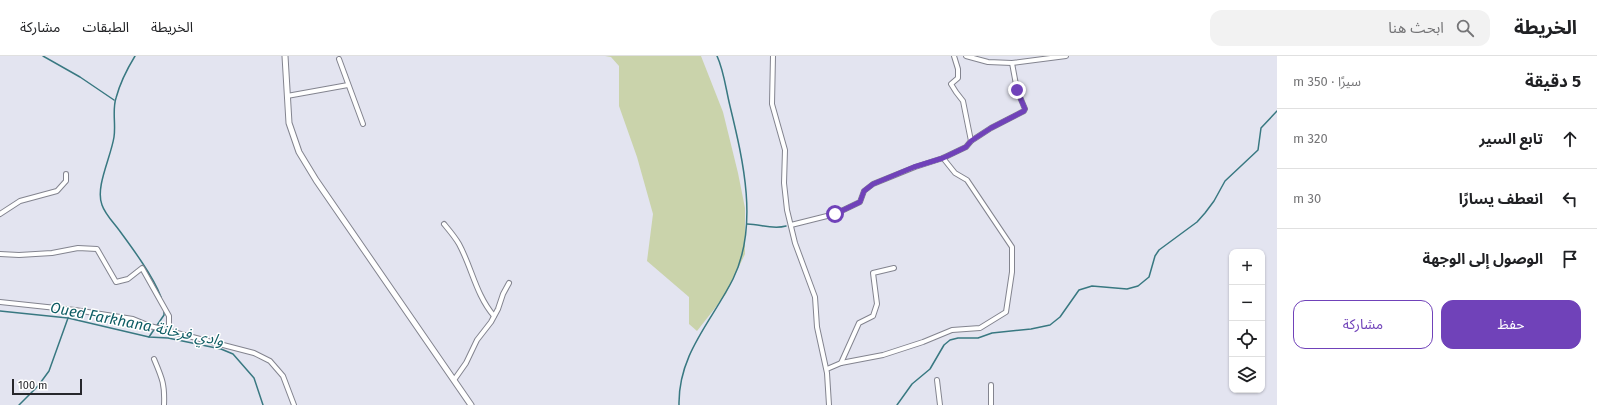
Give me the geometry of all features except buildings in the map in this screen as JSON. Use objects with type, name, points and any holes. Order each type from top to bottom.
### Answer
[{"type":"street","points":[[285,56],[289,123],[299,152],[316,180],[471,405]]},
{"type":"street","points":[[774,56],[772,104],[785,150],[785,196],[795,243],[815,297],[817,327],[827,369],[828,405]]},
{"type":"street","points":[[954,56],[958,69],[958,78],[951,84],[963,101],[971,141]]},
{"type":"street","points":[[966,56],[988,62],[1012,64],[1066,56]]},
{"type":"street","points":[[339,59],[363,124]]},
{"type":"street","points":[[791,225],[835,214],[860,202],[864,191],[873,184],[914,167],[943,158],[966,147],[971,141],[991,128],[1024,111],[1025,109],[1014,78],[1012,64]]},
{"type":"street","points":[[287,96],[348,85]]},
{"type":"street","points":[[827,369],[841,363],[884,355],[923,342],[952,330],[980,328],[1006,312],[1012,272],[1012,247],[967,180],[955,173],[943,158]]},
{"type":"street","points":[[0,214],[20,201],[57,190],[66,181],[66,174]]},
{"type":"street","points":[[444,224],[459,245],[478,291],[494,316]]},
{"type":"street","points":[[0,254],[19,255],[52,253],[78,248],[97,249],[116,282],[128,279],[142,268],[169,316],[169,331]]},
{"type":"street","points":[[841,363],[859,323],[873,316],[877,304],[873,273],[894,268]]},
{"type":"street","points":[[454,380],[466,362],[477,340],[494,316],[509,283]]},
{"type":"street","points":[[0,302],[75,310],[133,319],[169,331],[254,353],[270,362],[283,376],[294,405]]},
{"type":"street","points":[[154,359],[163,379],[165,390],[164,405]]},
{"type":"street","points":[[937,380],[940,405]]},
{"type":"street","points":[[991,385],[991,405]]},
{"type":"green space","points":[[605,56],[701,56],[723,112],[745,208],[745,254],[726,294],[697,331],[689,324],[689,297],[647,261],[653,214],[637,157],[619,106],[619,66],[611,57]]},
{"type":"waterway","points":[[43,56],[80,77],[114,100]]},
{"type":"waterway","points":[[135,56],[122,82],[115,103],[114,137],[104,172],[100,190],[100,198],[105,212],[142,263],[153,280],[161,297]]},
{"type":"waterway","points":[[679,405],[680,387],[690,354],[733,279],[741,259],[745,237],[747,215],[744,170],[725,81],[717,56]]},
{"type":"waterway","points":[[897,405],[912,384],[930,369],[944,345],[950,340],[958,338],[978,338],[992,333],[1031,329],[1050,325],[1060,317],[1079,290],[1092,286],[1127,289],[1138,286],[1149,277],[1155,256],[1159,250],[1197,222],[1214,201],[1225,181],[1258,150],[1261,128],[1277,111]]},
{"type":"waterway","points":[[747,224],[771,227],[786,226]]},
{"type":"waterway","name":"Oued Farkhana وادي فرخانة","points":[[0,311],[68,318],[149,337],[168,338],[221,349],[233,354],[254,378],[263,405]]},
{"type":"waterway","points":[[149,337],[164,315],[164,311]]},
{"type":"waterway","points":[[19,405],[38,386],[49,371],[68,318]]},
{"type":"route","points":[[835,214],[860,202],[864,191],[873,184],[914,167],[943,158],[966,147],[971,141],[991,128],[1024,111],[1025,109],[1017,90]]}]
